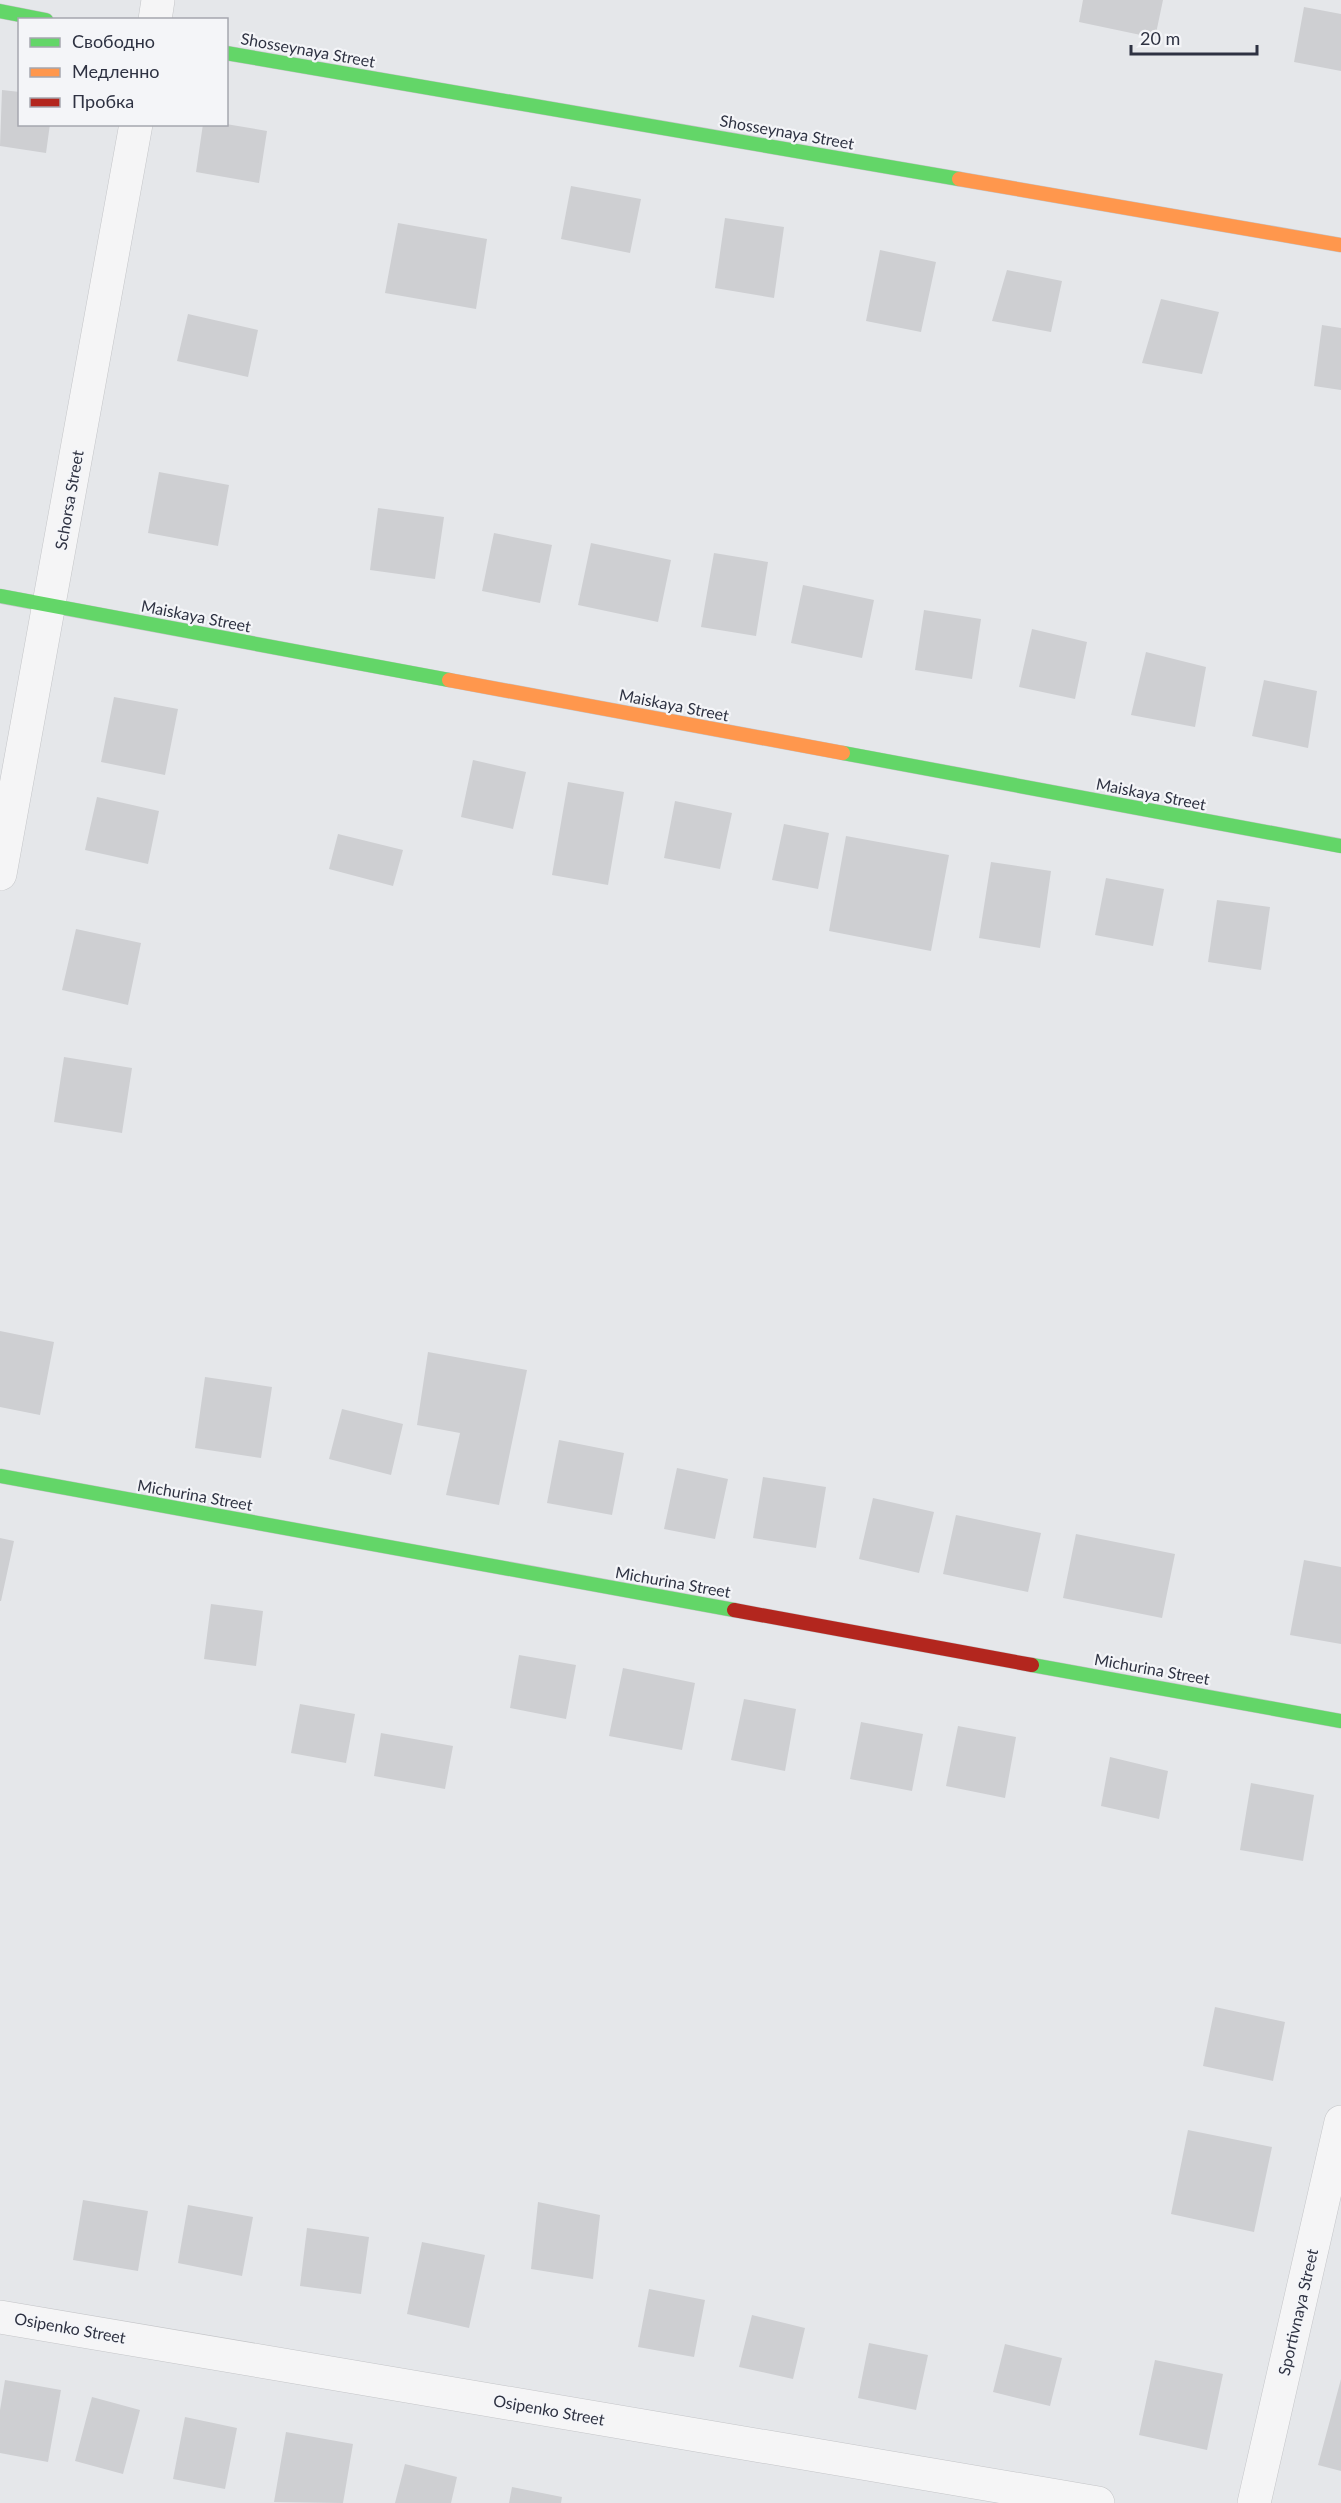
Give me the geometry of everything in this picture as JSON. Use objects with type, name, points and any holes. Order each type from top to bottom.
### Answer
[{"type":"street","points":[[155,18],[158,0]]},
{"type":"street","points":[[0,11],[36,18]]},
{"type":"street","name":"Shosseynaya Street","points":[[228,53],[1341,245]]},
{"type":"street","name":"Schorsa Street","points":[[0,874],[136,126]]},
{"type":"street","name":"Maiskaya Street","points":[[0,596],[1341,846]]},
{"type":"street","name":"Michurina Street","points":[[0,1476],[1341,1721]]},
{"type":"street","name":"Sportivnaya Street","points":[[1254,2503],[1341,2121]]},
{"type":"street","name":"Osipenko Street","points":[[0,2317],[1098,2503]]},
{"type":"building","points":[[1083,0],[1163,0],[1155,38],[1079,22]]},
{"type":"building","points":[[1304,7],[1341,14],[1341,71],[1294,62]]},
{"type":"building","points":[[2,90],[18,92],[18,126],[50,126],[46,153],[0,146]]},
{"type":"building","points":[[228,124],[267,131],[259,183],[196,172],[203,126]]},
{"type":"building","points":[[571,186],[641,199],[630,253],[561,239]]},
{"type":"building","points":[[725,218],[784,227],[774,298],[715,288]]},
{"type":"building","points":[[398,223],[487,239],[476,309],[385,293]]},
{"type":"building","points":[[880,250],[936,262],[921,332],[866,321]]},
{"type":"building","points":[[1007,270],[1062,281],[1051,332],[992,321]]},
{"type":"building","points":[[1161,299],[1219,312],[1202,374],[1142,363]]},
{"type":"building","points":[[188,314],[258,330],[248,377],[177,361]]},
{"type":"building","points":[[1322,325],[1341,328],[1341,390],[1314,386]]},
{"type":"building","points":[[159,472],[229,485],[218,546],[148,533]]},
{"type":"building","points":[[378,508],[444,517],[435,579],[370,570]]},
{"type":"building","points":[[494,533],[552,545],[540,603],[482,591]]},
{"type":"building","points":[[591,543],[671,560],[658,622],[578,605]]},
{"type":"building","points":[[714,553],[768,562],[756,636],[701,627]]},
{"type":"building","points":[[803,585],[874,600],[862,658],[791,643]]},
{"type":"building","points":[[924,610],[981,619],[972,679],[915,670]]},
{"type":"building","points":[[1032,629],[1087,642],[1075,699],[1019,687]]},
{"type":"building","points":[[1146,652],[1206,667],[1195,727],[1131,715]]},
{"type":"building","points":[[1264,680],[1317,691],[1308,748],[1252,736]]},
{"type":"building","points":[[114,697],[178,709],[165,775],[101,762]]},
{"type":"building","points":[[473,760],[526,772],[513,829],[461,817]]},
{"type":"building","points":[[568,782],[624,792],[608,885],[552,875]]},
{"type":"building","points":[[97,797],[159,811],[148,864],[85,850]]},
{"type":"building","points":[[675,801],[732,813],[720,869],[664,858]]},
{"type":"building","points":[[784,824],[829,833],[818,889],[772,880]]},
{"type":"building","points":[[338,834],[403,850],[393,886],[329,869]]},
{"type":"building","points":[[846,836],[949,855],[931,951],[829,931]]},
{"type":"building","points":[[991,862],[1051,871],[1040,948],[979,938]]},
{"type":"building","points":[[1106,878],[1164,889],[1153,946],[1095,935]]},
{"type":"building","points":[[1217,900],[1270,907],[1261,970],[1208,962]]},
{"type":"building","points":[[76,929],[141,943],[128,1005],[62,990]]},
{"type":"building","points":[[64,1057],[132,1068],[122,1133],[54,1122]]},
{"type":"building","points":[[0,1331],[54,1342],[40,1415],[0,1407]]},
{"type":"building","points":[[428,1352],[527,1370],[499,1505],[446,1495],[460,1433],[417,1425]]},
{"type":"building","points":[[205,1377],[272,1387],[261,1458],[195,1448]]},
{"type":"building","points":[[342,1409],[403,1424],[391,1475],[329,1459]]},
{"type":"building","points":[[559,1440],[624,1453],[612,1515],[547,1503]]},
{"type":"building","points":[[677,1468],[728,1479],[715,1539],[664,1529]]},
{"type":"building","points":[[763,1477],[826,1487],[816,1548],[753,1538]]},
{"type":"building","points":[[873,1498],[934,1512],[919,1573],[859,1559]]},
{"type":"building","points":[[956,1515],[1041,1533],[1028,1592],[943,1574]]},
{"type":"building","points":[[1076,1534],[1175,1554],[1162,1618],[1063,1598]]},
{"type":"building","points":[[0,1538],[14,1541],[1,1601],[0,1601]]},
{"type":"building","points":[[1304,1560],[1341,1567],[1341,1644],[1290,1635]]},
{"type":"building","points":[[211,1604],[263,1611],[256,1666],[204,1659]]},
{"type":"building","points":[[519,1655],[576,1665],[566,1719],[510,1708]]},
{"type":"building","points":[[623,1668],[695,1683],[682,1750],[609,1736]]},
{"type":"building","points":[[744,1699],[796,1709],[785,1771],[731,1760]]},
{"type":"building","points":[[300,1704],[355,1714],[346,1763],[291,1753]]},
{"type":"building","points":[[861,1722],[923,1734],[912,1791],[850,1779]]},
{"type":"building","points":[[958,1726],[1016,1737],[1005,1798],[946,1786]]},
{"type":"building","points":[[381,1733],[453,1746],[445,1789],[374,1776]]},
{"type":"building","points":[[1110,1757],[1168,1771],[1159,1819],[1101,1806]]},
{"type":"building","points":[[1251,1783],[1314,1795],[1303,1861],[1240,1850]]},
{"type":"building","points":[[1215,2007],[1285,2022],[1273,2081],[1203,2066]]},
{"type":"building","points":[[1188,2130],[1272,2147],[1254,2232],[1171,2214]]},
{"type":"building","points":[[83,2200],[148,2211],[138,2271],[73,2260]]},
{"type":"building","points":[[538,2202],[600,2215],[593,2279],[531,2269]]},
{"type":"building","points":[[188,2205],[253,2217],[242,2276],[178,2263]]},
{"type":"building","points":[[307,2228],[369,2237],[361,2294],[300,2286]]},
{"type":"building","points":[[422,2242],[485,2255],[469,2328],[407,2314]]},
{"type":"building","points":[[649,2289],[705,2300],[694,2357],[638,2347]]},
{"type":"building","points":[[752,2315],[805,2328],[793,2379],[739,2367]]},
{"type":"building","points":[[869,2343],[928,2355],[916,2410],[858,2398]]},
{"type":"building","points":[[1005,2344],[1062,2358],[1050,2406],[993,2392]]},
{"type":"building","points":[[1155,2360],[1223,2374],[1207,2450],[1139,2435]]},
{"type":"building","points":[[1341,2379],[1341,2471],[1318,2465]]},
{"type":"building","points":[[5,2380],[61,2390],[48,2462],[0,2453],[0,2410]]},
{"type":"building","points":[[92,2397],[140,2410],[123,2474],[75,2461]]},
{"type":"building","points":[[185,2417],[237,2428],[225,2489],[173,2479]]},
{"type":"building","points":[[286,2432],[353,2444],[343,2503],[274,2502]]},
{"type":"building","points":[[405,2464],[457,2477],[451,2503],[395,2503]]},
{"type":"building","points":[[512,2487],[562,2497],[561,2503],[509,2503]]},
{"type":"traffic: fast","points":[[0,11],[36,18]]},
{"type":"traffic: fast","points":[[228,53],[959,179]]},
{"type":"traffic: fast","points":[[0,596],[449,680]]},
{"type":"traffic: fast","points":[[843,753],[1341,846]]},
{"type":"traffic: fast","points":[[0,1476],[734,1610]]},
{"type":"traffic: fast","points":[[1032,1665],[1341,1721]]},
{"type":"traffic: slow","points":[[959,179],[1341,245]]},
{"type":"traffic: slow","points":[[449,680],[843,753]]},
{"type":"traffic: jam","points":[[734,1610],[1032,1665]]}]
